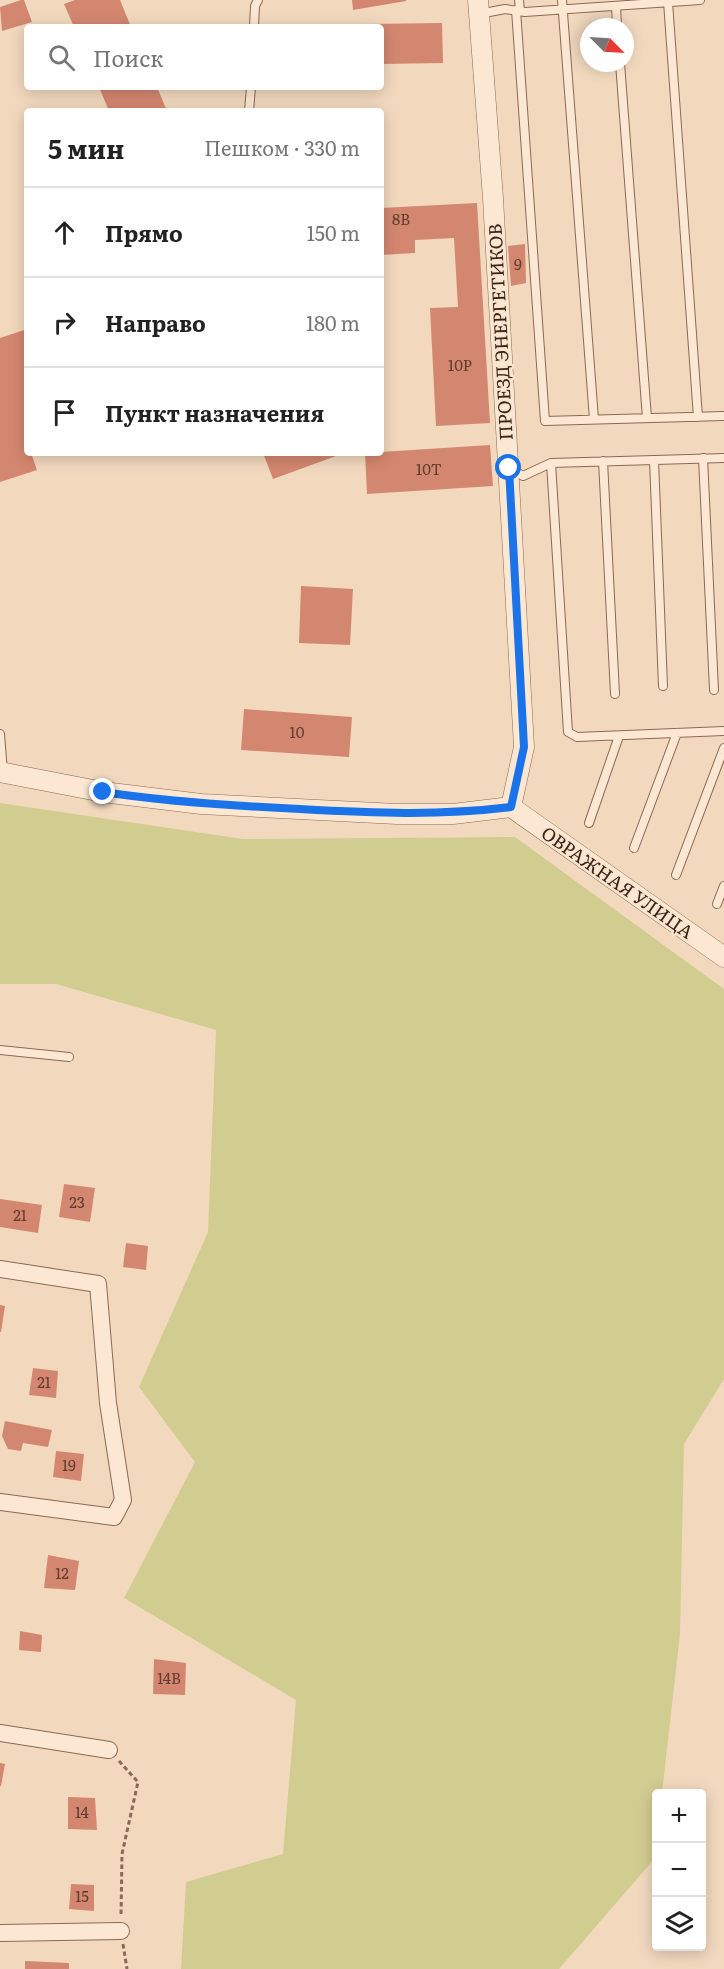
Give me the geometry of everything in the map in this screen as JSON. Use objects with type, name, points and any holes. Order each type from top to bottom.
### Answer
[{"type":"street","name":"ПРОЕЗД ЭНЕРГЕТИКОВ","points":[[478,7],[493,198],[524,747],[511,807]]},
{"type":"street","points":[[2,772],[103,792],[201,804],[397,814],[453,814],[511,807]]},
{"type":"street","name":"ОВРАЖНАЯ УЛИЦА","points":[[511,807],[724,957]]},
{"type":"street","points":[[0,1269],[98,1284],[108,1403],[123,1500],[114,1516],[0,1502]]},
{"type":"street","points":[[0,1732],[109,1750]]},
{"type":"street","points":[[0,1933],[121,1931]]},
{"type":"lane","points":[[254,24],[255,6],[258,0]]},
{"type":"lane","points":[[519,0],[545,421],[724,416]]},
{"type":"lane","points":[[478,7],[518,11],[562,5],[605,3],[616,6],[700,0]]},
{"type":"lane","points":[[668,2],[698,417]]},
{"type":"lane","points":[[562,5],[594,419]]},
{"type":"lane","points":[[616,6],[617,18]]},
{"type":"lane","points":[[621,72],[647,418]]},
{"type":"lane","points":[[249,108],[251,90]]},
{"type":"lane","points":[[703,458],[714,690]]},
{"type":"lane","points":[[509,468],[523,476],[551,463],[724,458]]},
{"type":"lane","points":[[654,460],[663,686]]},
{"type":"lane","points":[[603,461],[615,694]]},
{"type":"lane","points":[[551,463],[568,732],[577,737],[724,731]]},
{"type":"lane","points":[[634,848],[677,733]]},
{"type":"lane","points":[[0,734],[2,772]]},
{"type":"lane","points":[[588,823],[619,736]]},
{"type":"lane","points":[[676,875],[724,748]]},
{"type":"lane","points":[[717,904],[724,886]]},
{"type":"lane","points":[[0,1050],[69,1057]]},
{"type":"path","points":[[109,1750],[138,1782],[122,1854],[121,1931],[127,1969]]},
{"type":"shaded area","points":[[0,803],[243,839],[515,837],[724,989],[724,1379],[684,1444],[680,1634],[662,1789],[652,1789],[652,1862],[559,1969],[181,1969],[186,1882],[283,1854],[296,1700],[124,1598],[195,1462],[139,1387],[208,1232],[216,1030],[56,984],[0,984]]},
{"type":"building","points":[[24,0],[32,22],[2,31],[0,7]]},
{"type":"building","points":[[75,0],[120,0],[130,24],[73,24],[64,4]]},
{"type":"building","points":[[352,0],[406,0],[406,1],[353,10]]},
{"type":"building","points":[[442,23],[443,63],[384,64],[384,24],[365,24]]},
{"type":"building","points":[[100,90],[158,90],[166,108],[108,108]]},
{"type":"building","points":[[477,203],[490,423],[436,426],[430,308],[458,307],[454,238],[415,240],[415,253],[384,255],[384,208]]},
{"type":"building","points":[[525,244],[526,283],[511,286],[508,246]]},
{"type":"building","points":[[24,330],[24,456],[32,456],[37,470],[0,482],[0,338]]},
{"type":"building","points":[[490,445],[493,486],[367,494],[365,456],[384,456],[384,452]]},
{"type":"building","points":[[264,456],[336,456],[273,479]]},
{"type":"building","points":[[301,586],[353,589],[350,645],[299,643]]},
{"type":"building","points":[[244,709],[352,717],[349,757],[241,750]]},
{"type":"building","points":[[64,1184],[95,1188],[90,1222],[59,1217]]},
{"type":"building","points":[[0,1199],[42,1205],[38,1233],[0,1227]]},
{"type":"building","points":[[126,1243],[148,1246],[146,1270],[123,1267]]},
{"type":"building","points":[[0,1305],[5,1306],[1,1332],[0,1332]]},
{"type":"building","points":[[33,1368],[58,1371],[56,1398],[29,1395]]},
{"type":"building","points":[[5,1421],[52,1430],[48,1447],[23,1443],[21,1451],[8,1449],[2,1436]]},
{"type":"building","points":[[56,1451],[84,1454],[81,1481],[53,1477]]},
{"type":"building","points":[[48,1555],[79,1561],[75,1590],[44,1588]]},
{"type":"building","points":[[20,1631],[42,1635],[41,1652],[19,1650]]},
{"type":"building","points":[[154,1659],[186,1663],[185,1695],[153,1694]]},
{"type":"building","points":[[0,1763],[5,1764],[1,1786],[0,1786]]},
{"type":"building","points":[[68,1797],[95,1798],[97,1830],[68,1829]]},
{"type":"building","points":[[71,1884],[94,1885],[94,1911],[69,1909]]},
{"type":"building","points":[[25,1961],[69,1963],[69,1969],[25,1969]]},
{"type":"route","points":[[103,792],[201,804],[397,814],[453,814],[511,807],[524,747],[509,468]]}]
